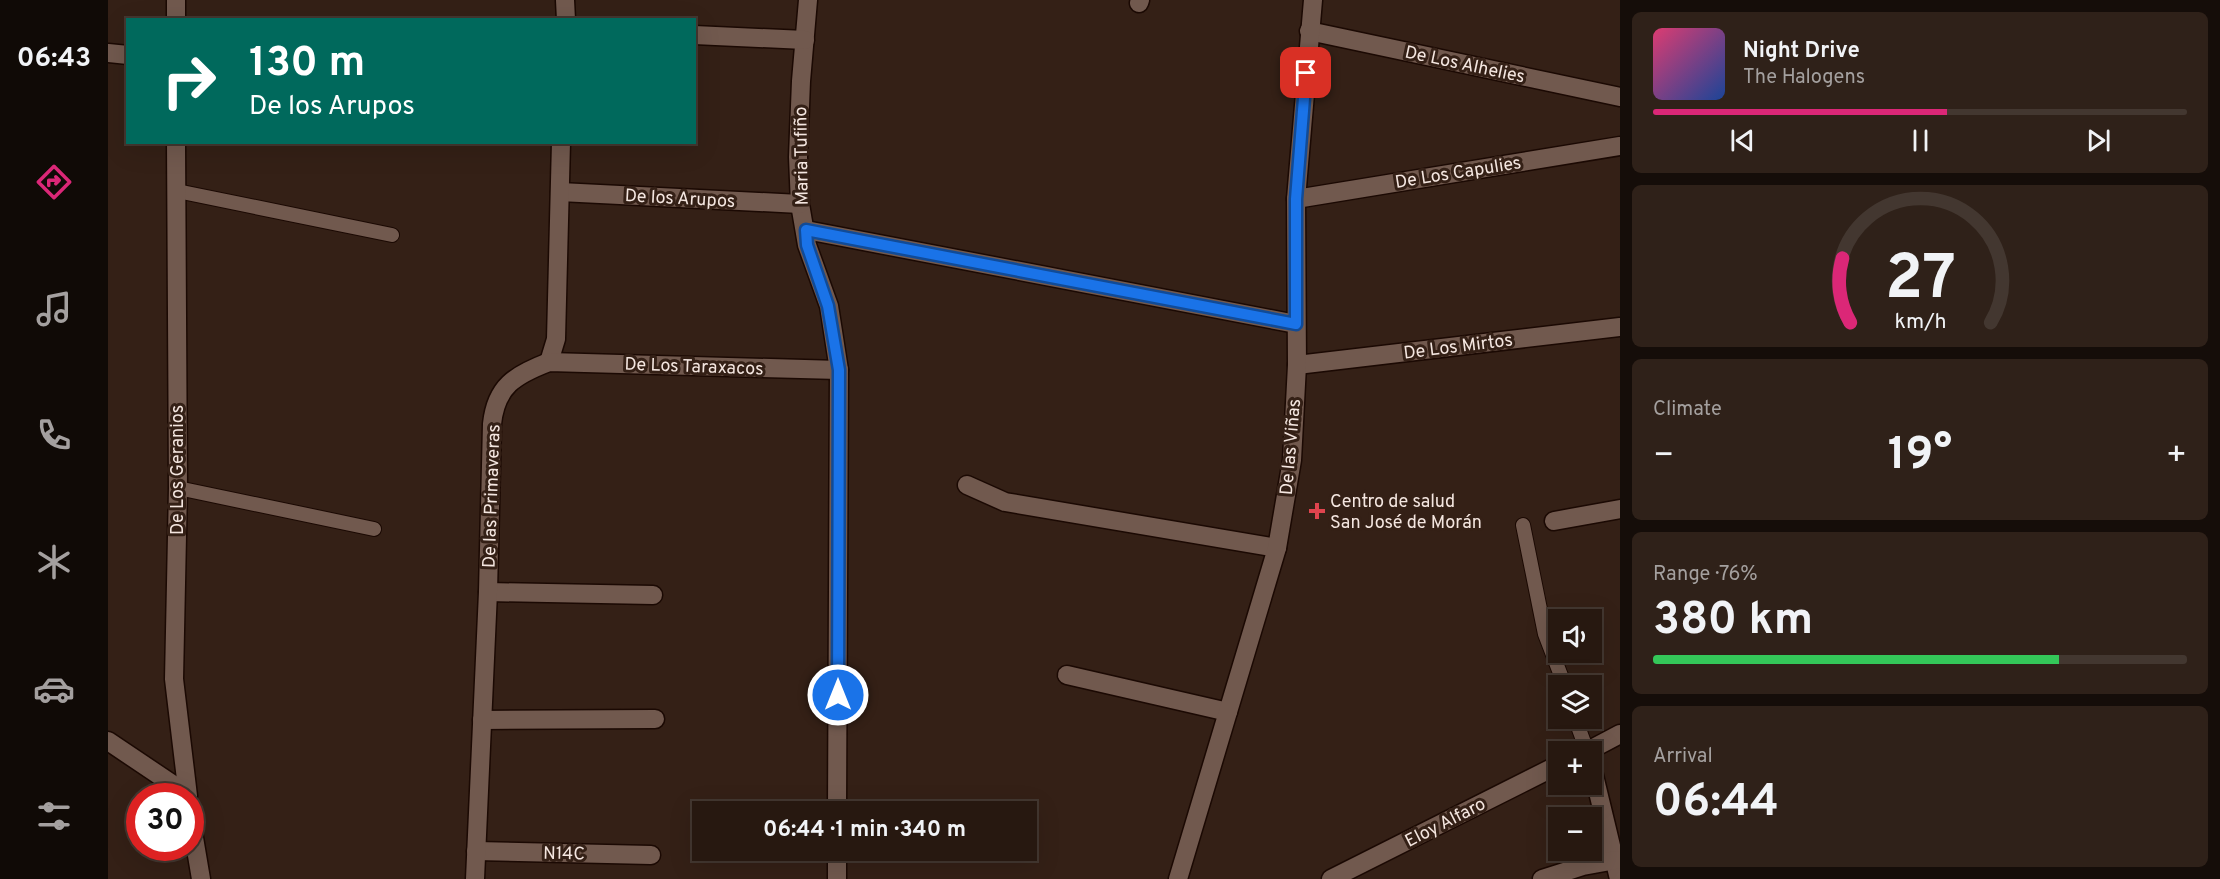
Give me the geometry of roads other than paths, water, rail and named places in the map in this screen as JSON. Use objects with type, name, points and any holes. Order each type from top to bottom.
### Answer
[{"type":"street","points":[[176,0],[176,18]]},
{"type":"street","points":[[565,0],[566,18]]},
{"type":"street","name":"Maria Tufiño","points":[[808,0],[801,81],[798,157],[800,204],[807,245],[828,306],[839,370],[837,801]]},
{"type":"street","name":"De las Viñas","points":[[1178,879],[1277,548],[1292,460],[1297,364],[1296,199],[1313,0]]},
{"type":"street","name":"De Los Alhelies","points":[[1309,31],[1620,97]]},
{"type":"street","points":[[696,35],[806,40]]},
{"type":"street","points":[[108,53],[126,55]]},
{"type":"street","name":"De Los Geranios","points":[[176,144],[178,489],[174,679],[187,783]]},
{"type":"street","points":[[549,362],[556,339],[561,144]]},
{"type":"street","name":"De Los Capulies","points":[[1296,199],[1620,146]]},
{"type":"street","name":"De los Arupos","points":[[560,192],[800,204]]},
{"type":"street","points":[[806,230],[1296,324]]},
{"type":"street","name":"De Los Mirtos","points":[[1297,364],[1620,327]]},
{"type":"street","name":"De Los Taraxacos","points":[[549,362],[839,370]]},
{"type":"street","name":"De las Primaveras","points":[[475,879],[494,408],[500,393],[508,383],[528,370],[549,362]]},
{"type":"street","points":[[967,485],[1005,502],[1277,548]]},
{"type":"street","points":[[1554,521],[1620,509]]},
{"type":"street","points":[[488,592],[653,595]]},
{"type":"street","points":[[1067,675],[1228,712]]},
{"type":"street","points":[[482,720],[655,719]]},
{"type":"street","points":[[1602,743],[1620,734]]},
{"type":"street","points":[[108,741],[170,783]]},
{"type":"street","name":"Eloy Alfaro","points":[[1331,879],[1548,770]]},
{"type":"street","points":[[1599,795],[1619,879]]},
{"type":"street","name":"N14C","points":[[476,851],[651,855]]},
{"type":"street","points":[[1542,879],[1583,866],[1616,860]]},
{"type":"street","points":[[198,861],[201,879]]},
{"type":"street","points":[[837,861],[837,879]]},
{"type":"lane","points":[[177,191],[392,235]]},
{"type":"lane","points":[[178,489],[375,529]]},
{"type":"lane","points":[[1524,525],[1545,634],[1560,675]]},
{"type":"place","name":"Centro de salud San José de Morán","points":[[1317,511]]}]
